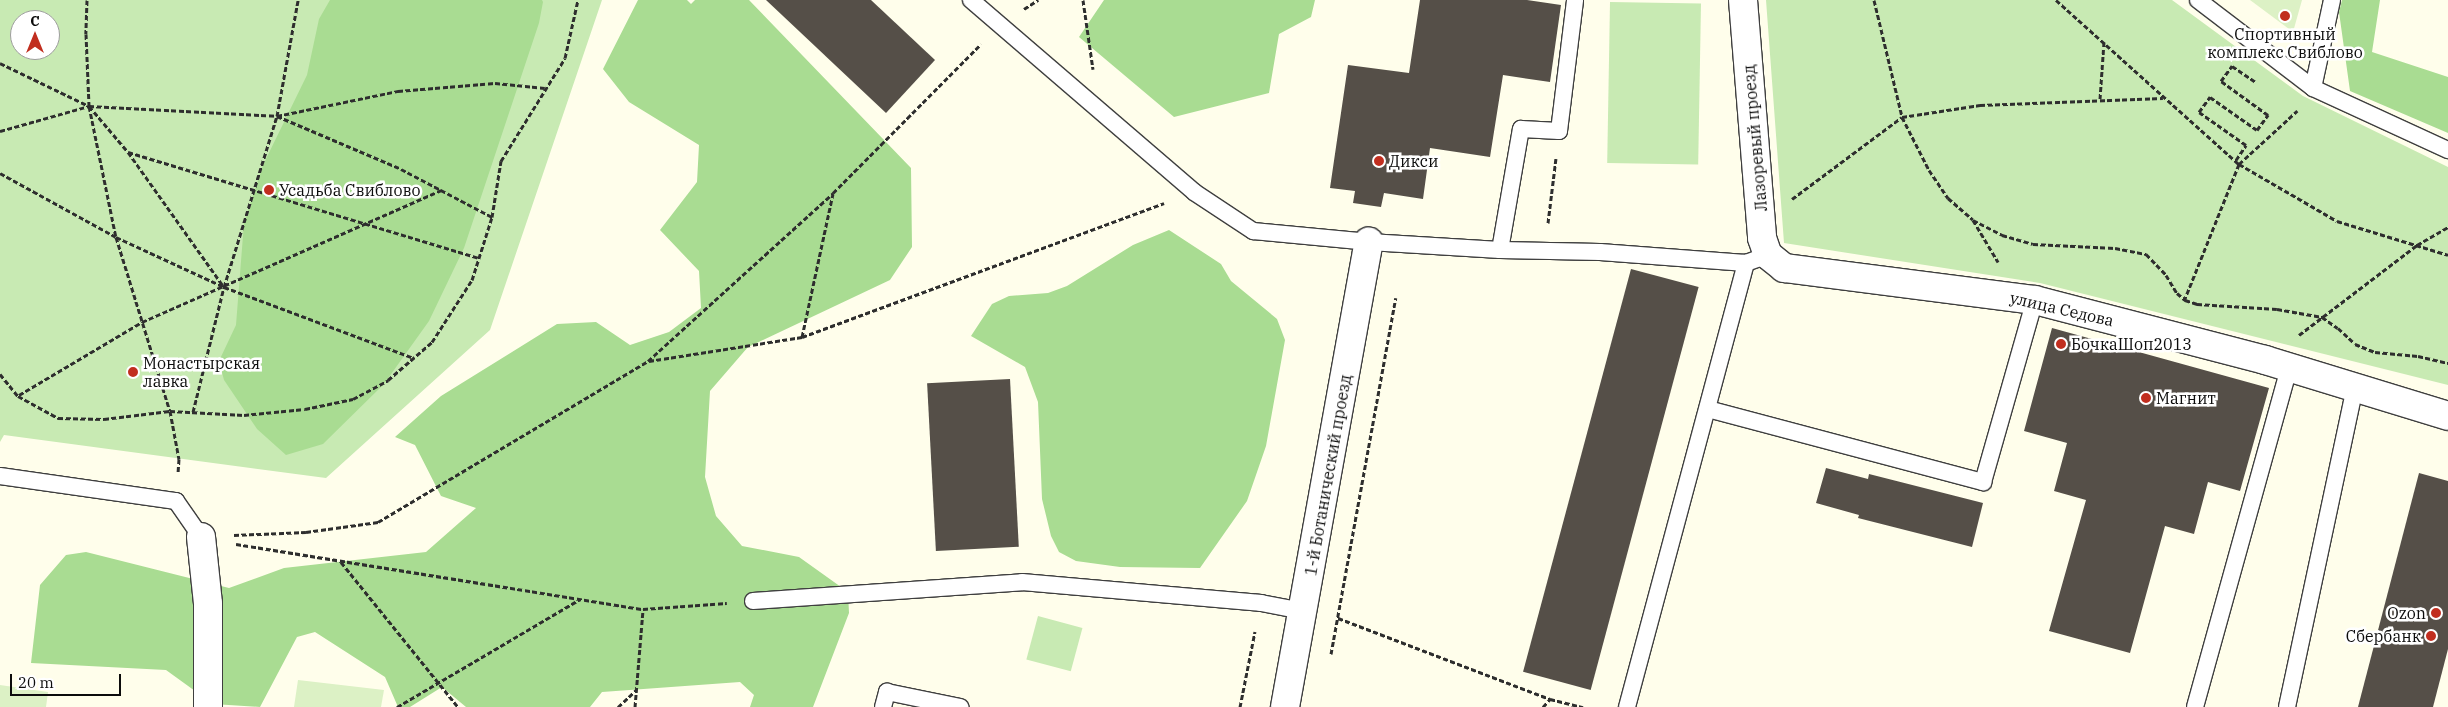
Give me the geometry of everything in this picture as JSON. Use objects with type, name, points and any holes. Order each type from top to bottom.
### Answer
[{"type":"street","name":"Лазоревый проезд","points":[[1743,0],[1762,238],[1766,262]]},
{"type":"street","name":"1-й Ботанический проезд","points":[[1285,707],[1369,242]]},
{"type":"street","name":"улица Седова","points":[[1766,262],[2035,300],[2289,368],[2448,416]]},
{"type":"street","points":[[201,537],[208,604],[208,707]]},
{"type":"lane","points":[[972,0],[1194,192],[1253,231],[1369,242],[1500,250],[1600,252],[1766,262],[1708,409],[1627,707]]},
{"type":"lane","points":[[1500,250],[1521,129],[1559,131],[1575,0]]},
{"type":"lane","points":[[2198,0],[2313,88],[2448,150]]},
{"type":"lane","points":[[2313,88],[2332,0]]},
{"type":"lane","points":[[1708,409],[1983,482],[2035,300]]},
{"type":"lane","points":[[2195,707],[2289,368]]},
{"type":"lane","points":[[2287,707],[2355,388]]},
{"type":"lane","points":[[0,476],[176,501],[201,537]]},
{"type":"lane","points":[[753,601],[1022,582],[1261,603],[1303,611]]},
{"type":"lane","points":[[883,707],[887,692],[960,707]]},
{"type":"path","points":[[87,0],[86,34],[89,106],[116,237],[170,411],[179,458],[176,501]]},
{"type":"path","points":[[193,412],[224,287],[277,116],[298,0]]},
{"type":"path","points":[[0,374],[18,396],[58,418],[104,419],[170,411],[244,415],[305,409],[353,399],[388,380],[432,342],[472,280],[492,217],[501,161],[565,58],[578,0]]},
{"type":"path","points":[[201,537],[306,532],[378,522],[648,361],[833,193],[1000,25],[1038,0]]},
{"type":"path","points":[[1082,0],[1100,111]]},
{"type":"path","points":[[1874,0],[1902,117],[1929,170],[1944,191],[1973,220],[2002,235],[2033,244],[2115,248],[2146,254],[2166,275],[2177,293],[2185,300],[2197,304],[2277,309],[2322,318],[2338,328],[2355,344],[2376,352],[2418,356],[2448,363]]},
{"type":"path","points":[[2056,0],[2163,98],[2240,164],[2337,220],[2448,255]]},
{"type":"path","points":[[2100,99],[2104,42]]},
{"type":"path","points":[[0,64],[89,106],[128,152],[224,287]]},
{"type":"path","points":[[2236,160],[2246,145],[2199,112],[2210,97],[2257,130],[2268,115],[2221,81],[2232,66],[2256,83]]},
{"type":"path","points":[[0,131],[89,106],[277,116],[398,91],[495,83],[545,88]]},
{"type":"path","points":[[1788,202],[1902,117],[1980,105],[2163,98]]},
{"type":"path","points":[[2182,307],[2240,164],[2296,112],[2289,106]]},
{"type":"path","points":[[277,116],[401,169],[492,217]]},
{"type":"path","points":[[1558,226],[1548,225],[1559,131]]},
{"type":"path","points":[[128,152],[479,258]]},
{"type":"path","points":[[0,173],[116,237],[224,287],[414,358]]},
{"type":"path","points":[[18,396],[142,322],[441,190]]},
{"type":"path","points":[[648,361],[802,337],[1194,192]]},
{"type":"path","points":[[802,337],[833,193]]},
{"type":"path","points":[[2293,339],[2417,245],[2448,227]]},
{"type":"path","points":[[1330,663],[1396,298]]},
{"type":"path","points":[[201,537],[340,562],[643,609],[753,601]]},
{"type":"path","points":[[340,562],[458,707]]},
{"type":"path","points":[[397,707],[580,599]]},
{"type":"path","points":[[1240,707],[1261,603]]},
{"type":"path","points":[[635,707],[643,609]]},
{"type":"path","points":[[1303,611],[1338,618],[1550,699],[1583,707]]},
{"type":"path","points":[[618,707],[636,690]]},
{"type":"path","points":[[1543,707],[1550,699]]},
{"type":"green space","name":"Усадьба Свиблово","points":[[0,0],[602,0],[490,330],[326,478],[4,435],[0,442]]},
{"type":"green space","points":[[330,0],[542,0],[543,2],[539,23],[464,248],[429,321],[384,384],[323,444],[286,455],[257,429],[224,380],[219,361],[236,325],[244,223],[263,165],[307,75],[319,19]]},
{"type":"green space","points":[[638,0],[687,0],[691,4],[695,0],[749,0],[911,168],[912,247],[890,280],[748,347],[710,391],[705,477],[716,516],[742,546],[799,557],[848,592],[849,613],[813,707],[750,707],[754,695],[740,682],[602,692],[590,707],[466,707],[442,687],[410,707],[398,707],[385,677],[315,632],[297,637],[260,707],[213,704],[166,670],[31,663],[40,585],[66,555],[86,552],[229,588],[284,568],[426,552],[476,508],[441,496],[415,445],[395,437],[441,396],[557,324],[596,322],[630,345],[669,332],[701,308],[699,271],[660,230],[697,182],[699,145],[629,102],[603,69]]},
{"type":"green space","points":[[1104,0],[1315,0],[1311,17],[1279,34],[1269,93],[1174,117],[1079,37]]},
{"type":"green space","points":[[1766,0],[2172,0],[2303,96],[2448,167],[2448,385],[2040,283],[1784,243]]},
{"type":"green space","name":"Спортивный комплекс Свиблово","points":[[2250,0],[2302,0],[2293,32]]},
{"type":"green space","points":[[2342,0],[2380,0],[2372,52],[2448,77],[2448,133],[2350,91],[2339,12]]},
{"type":"green space","points":[[1610,2],[1701,4],[1698,165],[1607,163]]},
{"type":"green space","points":[[1169,230],[1221,264],[1231,281],[1277,319],[1285,340],[1266,446],[1247,501],[1200,568],[1120,567],[1076,561],[1059,552],[1051,536],[1042,499],[1038,402],[1025,367],[971,336],[992,304],[1009,296],[1048,293],[1067,286],[1133,245]]},
{"type":"green space","points":[[1038,616],[1082,628],[1071,671],[1026,659]]},
{"type":"green space","points":[[298,680],[384,690],[381,707],[294,707]]},
{"type":"green space","points":[[0,685],[48,692],[46,707],[0,707]]},
{"type":"building","points":[[766,0],[871,0],[935,60],[886,113]]},
{"type":"building","points":[[1420,0],[1527,0],[1561,5],[1550,82],[1503,75],[1490,157],[1430,148],[1423,199],[1384,193],[1381,207],[1353,203],[1355,191],[1330,188],[1348,65],[1409,73]]},
{"type":"building","points":[[1631,269],[1699,287],[1591,690],[1523,672]]},
{"type":"building","points":[[2052,328],[2269,388],[2240,491],[2208,482],[2194,534],[2165,526],[2130,653],[2049,631],[2086,500],[2054,491],[2067,443],[2024,431]]},
{"type":"building","points":[[1010,379],[1019,547],[936,551],[927,383]]},
{"type":"building","points":[[1826,468],[1868,479],[1869,474],[1983,503],[1972,547],[1858,518],[1859,515],[1816,503]]},
{"type":"building","points":[[2419,473],[2448,481],[2448,649],[2433,707],[2358,707]]},
{"type":"place","name":"Спортивный комплекс Свиблово","points":[[2285,16]]},
{"type":"place","name":"Дикси","points":[[1379,161]]},
{"type":"place","name":"Усадьба Свиблово","points":[[269,190]]},
{"type":"place","name":"БочкаШоп2013","points":[[2061,344]]},
{"type":"place","name":"Монастырская лавка","points":[[133,372]]},
{"type":"place","name":"Магнит","points":[[2146,398]]},
{"type":"place","name":"Ozon","points":[[2436,613]]},
{"type":"place","name":"Сбербанк","points":[[2431,636]]}]
